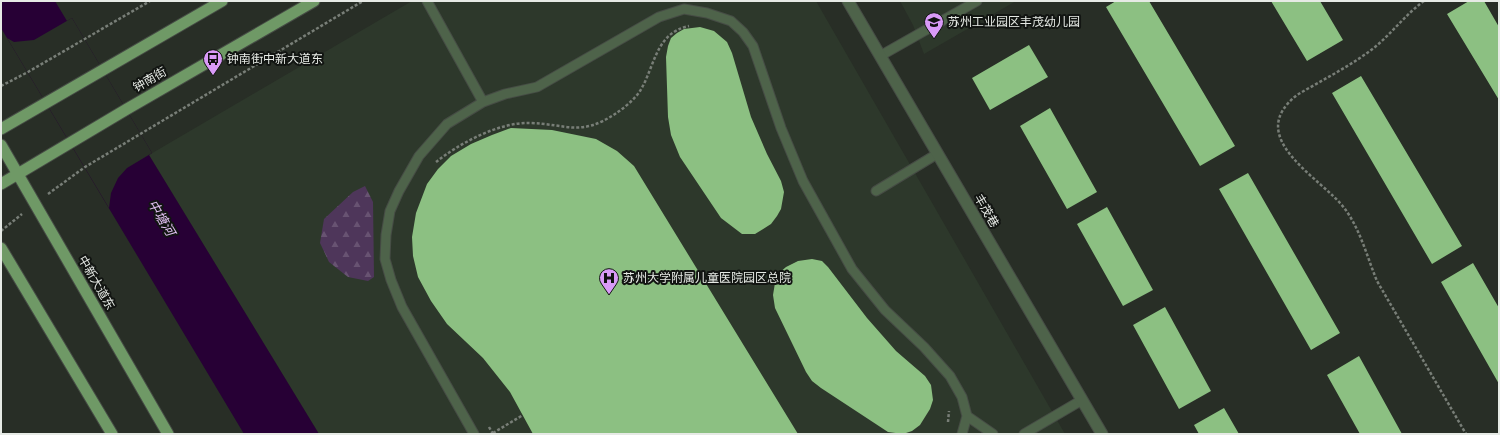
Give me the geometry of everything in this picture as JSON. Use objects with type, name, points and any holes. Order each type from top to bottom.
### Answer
[{"type":"main road","points":[[1,129],[222,1]]},
{"type":"main road","name":"钟南街","points":[[1,184],[126,109],[314,1]]},
{"type":"main road","name":"中新大道东","points":[[1,146],[168,434]]},
{"type":"main road","points":[[1,248],[112,434]]},
{"type":"street","name":"丰茂巷","points":[[848,1],[1102,434]]},
{"type":"lane","points":[[426,1],[483,102]]},
{"type":"lane","points":[[880,56],[977,1]]},
{"type":"lane","points":[[474,434],[402,307],[391,280],[385,259],[386,235],[390,211],[399,191],[419,156],[447,124],[483,102],[504,94],[537,87],[659,17],[684,10],[707,13],[731,21],[743,32],[753,46],[781,128],[803,181],[852,269],[885,310],[924,347],[950,376],[962,397],[967,416],[962,434]]},
{"type":"lane","points":[[876,191],[937,154]]},
{"type":"lane","points":[[1024,434],[1082,400]]},
{"type":"lane","points":[[967,416],[994,434]]},
{"type":"path","points":[[1,86],[28,72],[150,1]]},
{"type":"path","points":[[85,167],[363,1]]},
{"type":"path","points":[[1424,1],[1416,7],[1389,35],[1373,48],[1297,95],[1286,104],[1279,116],[1279,131],[1282,142],[1289,154],[1339,203],[1353,222],[1368,254],[1377,282],[1466,434]]},
{"type":"path","points":[[432,165],[448,152],[468,141],[510,125],[530,122],[569,128],[584,128],[615,114],[635,98],[661,44],[669,36],[683,27],[693,25]]},
{"type":"path","points":[[947,424],[949,408]]},
{"type":"path","points":[[492,434],[523,415]]},
{"type":"shaded area","name":"苏州大学附属儿童医院园区总院","points":[[412,1],[816,1],[1065,434],[319,434],[149,155]]},
{"type":"shaded area","name":"苏州工业园区丰茂幼儿园","points":[[900,1],[1016,1],[924,54],[913,25]]},
{"type":"green space","points":[[365,186],[373,202],[374,277],[368,281],[348,277],[329,262],[320,243],[324,219],[353,192]]},
{"type":"water","name":"中塘河","points":[[1,1],[55,1],[67,21],[72,18],[152,153],[149,155],[319,434],[244,434],[1,28]]},
{"type":"pier","points":[[72,18],[152,153],[127,168],[118,178],[111,193],[109,208],[7,38],[14,42],[34,40]]},
{"type":"building","points":[[1116,1],[1149,1],[1235,146],[1200,166],[1106,7]]},
{"type":"building","points":[[1271,1],[1320,1],[1343,40],[1307,61]]},
{"type":"building","points":[[1469,1],[1484,1],[1499,27],[1499,100],[1447,14]]},
{"type":"building","points":[[700,27],[714,31],[727,42],[732,53],[751,117],[767,154],[781,181],[784,192],[781,209],[777,216],[771,224],[755,234],[742,234],[721,218],[680,157],[671,135],[668,117],[666,57],[668,46],[671,38],[677,33],[684,29]]},
{"type":"building","points":[[1029,45],[1048,77],[990,110],[972,78]]},
{"type":"building","points":[[1361,76],[1462,246],[1432,264],[1332,93]]},
{"type":"building","points":[[1050,108],[1097,192],[1067,209],[1020,126]]},
{"type":"building","points":[[511,128],[552,130],[596,139],[617,151],[634,166],[798,434],[533,434],[510,392],[483,358],[447,324],[431,301],[418,277],[413,256],[412,237],[416,213],[427,184],[438,169],[451,156],[471,144]]},
{"type":"building","points":[[1248,173],[1340,333],[1311,350],[1219,189]]},
{"type":"building","points":[[1107,207],[1153,290],[1123,306],[1077,224]]},
{"type":"building","points":[[812,259],[822,261],[828,267],[867,318],[896,351],[925,376],[931,385],[933,400],[930,409],[920,425],[912,431],[903,434],[888,432],[821,388],[812,381],[806,372],[775,308],[773,295],[778,274],[786,267],[798,261]]},
{"type":"building","points":[[1473,263],[1499,308],[1499,384],[1441,282]]},
{"type":"building","points":[[1165,307],[1211,391],[1179,409],[1133,325]]},
{"type":"building","points":[[1359,356],[1402,434],[1360,434],[1327,375]]},
{"type":"building","points":[[1224,408],[1239,434],[1199,434],[1194,425]]},
{"type":"place","name":"苏州工业园区丰茂幼儿园","points":[[934,39]]},
{"type":"place","name":"钟南街中新大道东","points":[[213,76]]},
{"type":"place","name":"苏州大学附属儿童医院园区总院","points":[[609,295]]}]
